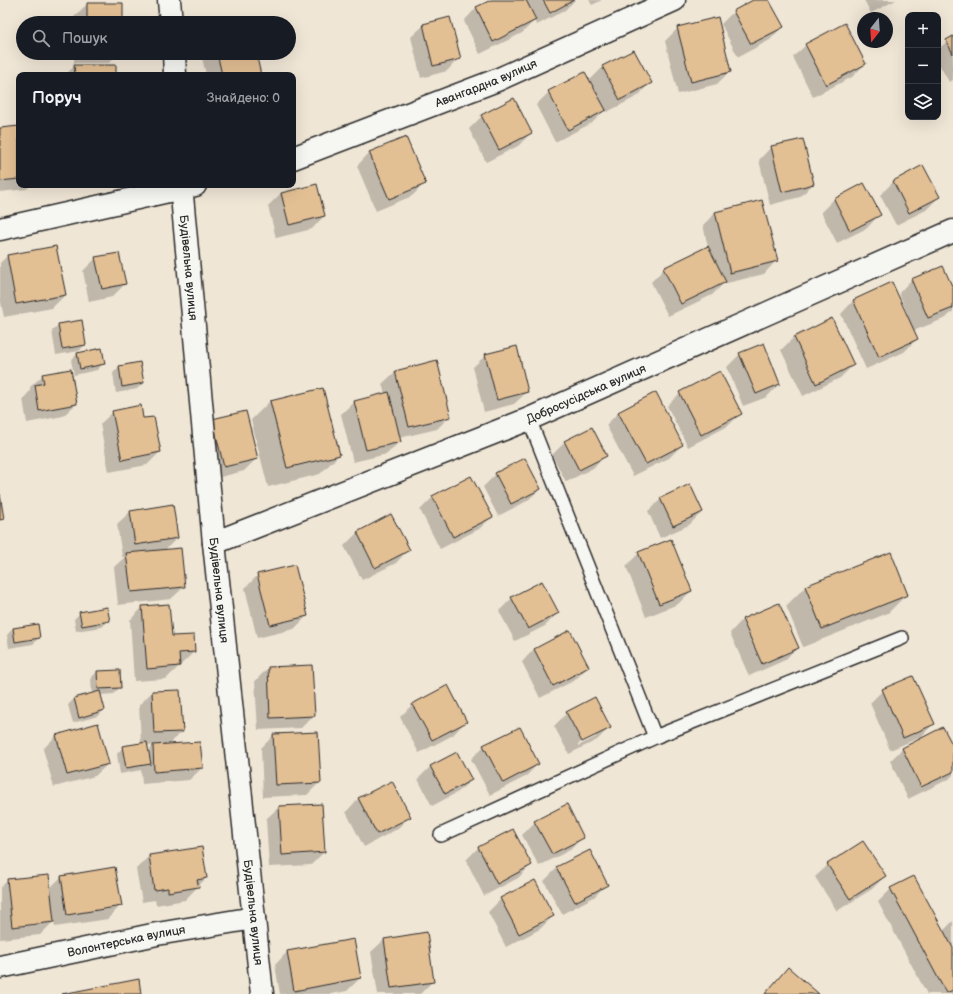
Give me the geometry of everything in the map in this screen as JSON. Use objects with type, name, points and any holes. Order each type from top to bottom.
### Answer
[{"type":"street","points":[[169,0],[171,16]]},
{"type":"street","name":"Авангардна вулиця","points":[[296,157],[497,80],[674,0]]},
{"type":"street","points":[[174,60],[175,72]]},
{"type":"street","points":[[0,229],[177,188]]},
{"type":"street","name":"Будівельна вулиця","points":[[186,188],[214,544],[262,994]]},
{"type":"street","name":"Добросусідська вулиця","points":[[214,544],[529,419],[953,231]]},
{"type":"street","name":"Волонтерська вулиця","points":[[0,967],[157,934],[254,918]]},
{"type":"lane","points":[[529,419],[655,737]]},
{"type":"lane","points":[[441,835],[655,737],[902,638]]},
{"type":"building","points":[[491,0],[526,0],[536,20],[493,42],[476,7]]},
{"type":"building","points":[[543,0],[574,0],[550,13]]},
{"type":"building","points":[[753,0],[769,0],[784,27],[751,44],[733,11]]},
{"type":"building","points":[[87,3],[123,3],[123,16],[87,16]]},
{"type":"building","points":[[450,17],[461,59],[433,66],[423,24]]},
{"type":"building","points":[[718,17],[731,72],[691,82],[677,27]]},
{"type":"building","points":[[845,23],[866,64],[826,85],[805,44]]},
{"type":"building","points":[[953,36],[953,54],[946,40]]},
{"type":"building","points":[[634,50],[652,83],[620,100],[602,66]]},
{"type":"building","points":[[219,60],[258,60],[260,72],[221,72]]},
{"type":"building","points":[[74,65],[116,65],[116,72],[75,72]]},
{"type":"building","points":[[585,72],[606,110],[568,130],[548,91]]},
{"type":"building","points":[[514,98],[532,133],[499,150],[481,115]]},
{"type":"building","points":[[16,126],[16,179],[0,181],[0,128]]},
{"type":"building","points":[[406,137],[426,184],[389,199],[369,152]]},
{"type":"building","points":[[803,139],[814,184],[782,192],[771,146]]},
{"type":"building","points":[[923,165],[940,197],[909,213],[893,181]]},
{"type":"building","points":[[864,183],[881,215],[850,231],[834,199]]},
{"type":"building","points":[[317,184],[325,216],[289,225],[281,193]]},
{"type":"building","points":[[762,200],[778,261],[730,273],[715,212]]},
{"type":"building","points":[[56,246],[66,295],[16,304],[7,255]]},
{"type":"building","points":[[708,246],[726,282],[681,304],[663,268]]},
{"type":"building","points":[[119,253],[126,284],[102,289],[95,257]]},
{"type":"building","points":[[943,266],[953,288],[953,308],[928,318],[911,279]]},
{"type":"building","points":[[892,282],[918,339],[879,357],[853,300]]},
{"type":"building","points":[[832,318],[854,365],[816,384],[794,337]]},
{"type":"building","points":[[82,320],[86,345],[62,349],[58,324]]},
{"type":"building","points":[[764,343],[780,384],[756,394],[739,353]]},
{"type":"building","points":[[517,346],[528,392],[497,400],[485,354]]},
{"type":"building","points":[[102,348],[105,364],[80,369],[77,353]]},
{"type":"building","points":[[437,360],[451,417],[409,427],[395,371]]},
{"type":"building","points":[[140,362],[144,383],[122,387],[119,366]]},
{"type":"building","points":[[71,369],[77,404],[39,411],[35,385],[44,383],[42,374]]},
{"type":"building","points":[[720,371],[742,414],[701,435],[679,392]]},
{"type":"building","points":[[323,388],[340,455],[287,468],[270,401]]},
{"type":"building","points":[[389,392],[401,442],[366,450],[354,401]]},
{"type":"building","points":[[656,392],[683,445],[646,464],[618,412]]},
{"type":"building","points":[[141,405],[143,418],[154,417],[161,452],[122,460],[112,411]]},
{"type":"building","points":[[246,411],[258,459],[224,467],[212,419]]},
{"type":"building","points":[[592,427],[607,456],[579,470],[564,441]]},
{"type":"building","points":[[525,458],[541,489],[511,504],[495,473]]},
{"type":"building","points":[[471,476],[493,517],[453,537],[432,496]]},
{"type":"building","points":[[690,484],[703,512],[673,526],[660,498]]},
{"type":"building","points":[[0,494],[4,519],[0,520]]},
{"type":"building","points":[[173,504],[178,538],[135,545],[130,511]]},
{"type":"building","points":[[391,514],[410,550],[375,568],[357,532]]},
{"type":"building","points":[[671,539],[692,591],[659,604],[638,552]]},
{"type":"building","points":[[181,548],[185,587],[131,592],[126,553]]},
{"type":"building","points":[[891,552],[908,595],[822,629],[805,586]]},
{"type":"building","points":[[295,565],[308,616],[270,625],[257,574]]},
{"type":"building","points":[[542,581],[559,613],[528,629],[511,597]]},
{"type":"building","points":[[779,603],[799,648],[762,664],[742,619]]},
{"type":"building","points":[[169,604],[172,636],[194,635],[195,652],[179,653],[180,666],[147,669],[142,606]]},
{"type":"building","points":[[107,607],[110,621],[82,626],[79,612]]},
{"type":"building","points":[[38,624],[40,638],[15,642],[13,628]]},
{"type":"building","points":[[570,630],[589,667],[553,686],[534,649]]},
{"type":"building","points":[[312,665],[315,716],[270,718],[268,667]]},
{"type":"building","points":[[120,670],[121,688],[98,689],[97,671]]},
{"type":"building","points":[[913,676],[935,724],[903,738],[882,689]]},
{"type":"building","points":[[448,685],[467,722],[432,740],[412,704]]},
{"type":"building","points":[[180,690],[183,732],[154,733],[152,691]]},
{"type":"building","points":[[100,691],[105,710],[79,718],[74,698]]},
{"type":"building","points":[[595,697],[611,728],[582,742],[566,712]]},
{"type":"building","points":[[98,723],[109,764],[67,775],[56,735]]},
{"type":"building","points":[[520,727],[539,764],[503,783],[483,745]]},
{"type":"building","points":[[943,727],[953,746],[953,772],[921,787],[902,748]]},
{"type":"building","points":[[318,732],[321,783],[276,785],[273,734]]},
{"type":"building","points":[[147,742],[151,764],[126,768],[122,746]]},
{"type":"building","points":[[200,742],[203,768],[154,772],[153,745]]},
{"type":"building","points":[[457,752],[472,780],[445,794],[430,766]]},
{"type":"building","points":[[392,781],[411,817],[377,834],[358,798]]},
{"type":"building","points":[[322,804],[325,852],[282,855],[279,806]]},
{"type":"building","points":[[567,804],[584,838],[552,854],[534,821]]},
{"type":"building","points":[[513,829],[532,865],[497,884],[478,847]]},
{"type":"building","points":[[863,841],[886,876],[850,899],[827,864]]},
{"type":"building","points":[[202,847],[207,878],[197,880],[199,887],[168,892],[168,888],[154,890],[149,855]]},
{"type":"building","points":[[590,850],[608,885],[575,902],[556,867]]},
{"type":"building","points":[[115,867],[122,906],[67,915],[61,876]]},
{"type":"building","points":[[49,875],[54,922],[12,927],[7,879]]},
{"type":"building","points":[[914,876],[953,948],[953,990],[946,993],[890,888]]},
{"type":"building","points":[[535,880],[554,916],[519,934],[500,898]]},
{"type":"building","points":[[427,932],[434,982],[391,988],[384,939]]},
{"type":"building","points":[[354,939],[361,978],[294,991],[287,951]]},
{"type":"building","points":[[788,967],[819,994],[765,994]]},
{"type":"building","points":[[139,979],[141,994],[62,994]]}]
